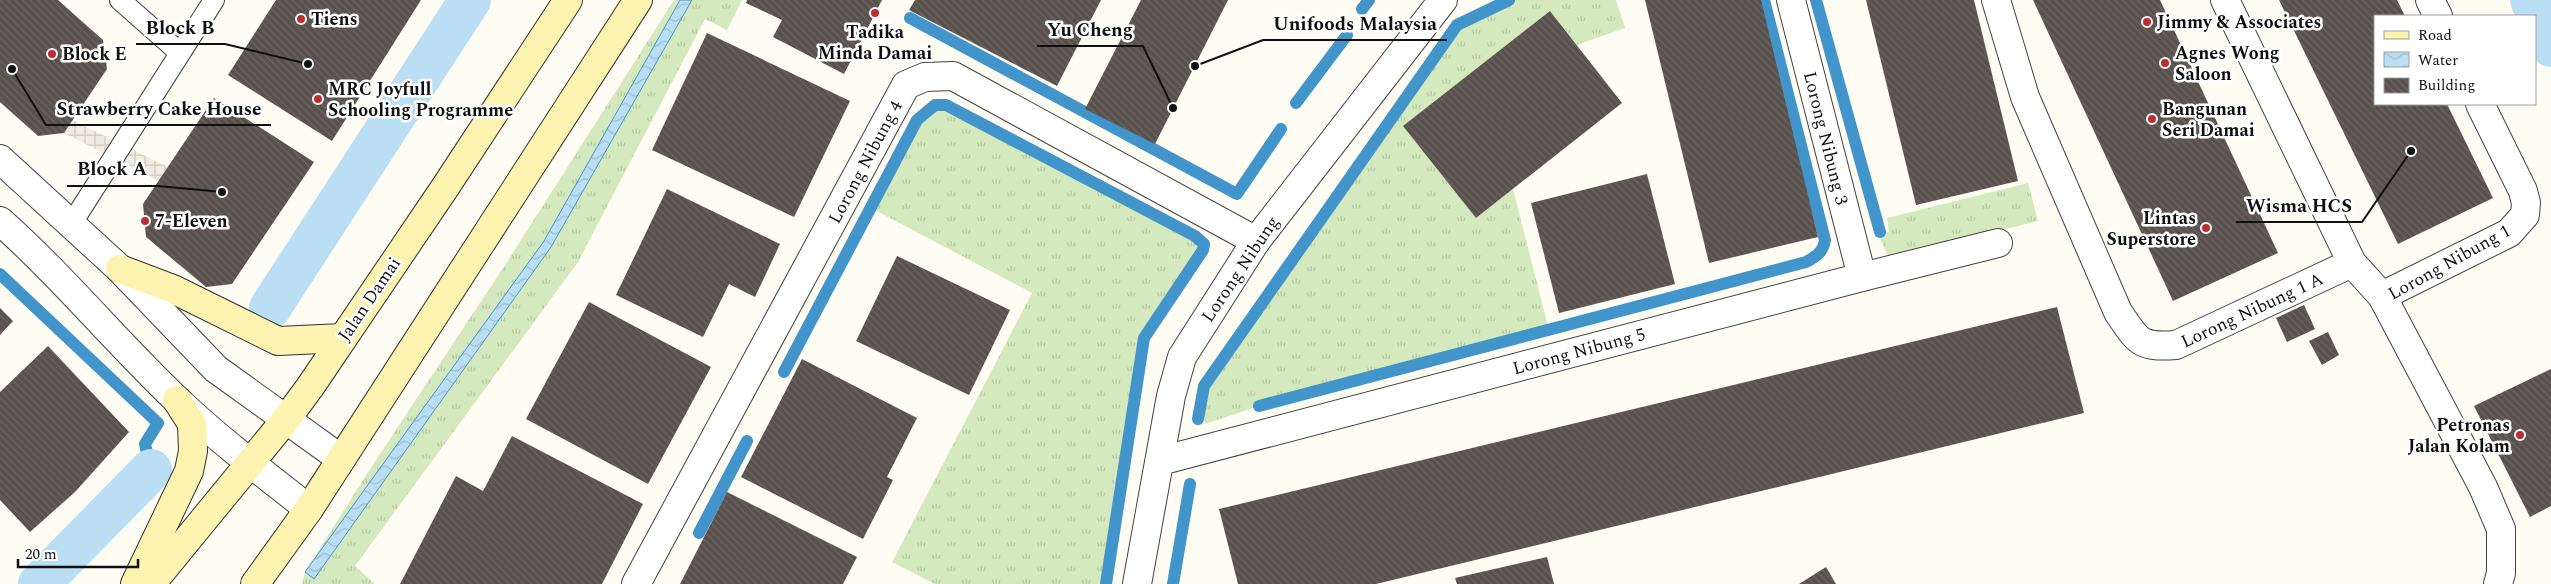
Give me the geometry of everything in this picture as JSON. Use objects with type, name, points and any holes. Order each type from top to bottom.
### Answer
[{"type":"main road","name":"Jalan Damai","points":[[151,584],[287,418],[446,186],[568,0]]},
{"type":"main road","points":[[255,584],[309,509],[638,0]]},
{"type":"main road","points":[[120,269],[173,289],[278,341],[343,338]]},
{"type":"main road","points":[[135,584],[188,471],[193,451],[192,424],[177,400]]},
{"type":"street","name":"Lorong Nibung","points":[[1137,584],[1170,396],[1182,357],[1256,241],[1444,0]]},
{"type":"street","name":"Lorong Nibung 3","points":[[1791,0],[1862,277]]},
{"type":"street","name":"Lorong Nibung 1 A","points":[[1996,0],[2025,97],[2118,312],[2136,339],[2154,347],[2176,345],[2352,263]]},
{"type":"street","points":[[2225,0],[2352,263],[2382,296]]},
{"type":"street","points":[[2430,0],[2438,15]]},
{"type":"street","name":"Lorong Nibung 4","points":[[636,584],[906,85],[925,77],[953,76],[1256,241]]},
{"type":"street","name":"Lorong Nibung 1","points":[[2480,105],[2523,192],[2526,203],[2525,214],[2509,233],[2382,296],[2483,487],[2501,529],[2502,572],[2498,584]]},
{"type":"street","points":[[0,159],[120,269],[216,369],[287,418],[341,459]]},
{"type":"street","points":[[0,221],[35,252],[177,400],[250,463],[309,509]]},
{"type":"street","name":"Lorong Nibung 5","points":[[1160,461],[1998,243]]},
{"type":"lane","points":[[120,0],[180,53]]},
{"type":"lane","points":[[72,223],[214,0]]},
{"type":"green space","points":[[674,0],[680,0],[544,241],[306,572],[314,579],[551,247],[692,0],[742,0],[727,30],[705,19],[578,262],[355,566],[375,584],[302,584],[305,572],[370,469],[507,262]]},
{"type":"green space","points":[[1509,0],[1616,0],[1625,28],[1577,45],[1550,11],[1476,217],[1513,189],[1549,330],[1259,406],[1208,423],[1198,419],[1204,386],[1457,25]]},
{"type":"green space","points":[[935,105],[946,105],[1195,236],[1204,244],[1203,250],[1144,338],[1106,584],[935,584],[892,562],[1032,293],[871,208],[917,120]]},
{"type":"green space","points":[[2028,183],[2038,221],[1895,257],[1888,256],[1878,234],[1889,232],[1887,218]]},
{"type":"shaded area","points":[[72,120],[168,167],[159,181],[64,133]]},
{"type":"water","points":[[680,0],[692,0],[551,247],[314,579],[305,572],[544,241]]},
{"type":"building","name":"Block E","points":[[0,0],[58,0],[103,40],[107,69],[64,133],[38,136],[0,102]]},
{"type":"building","points":[[276,0],[421,0],[332,141],[228,75]]},
{"type":"building","points":[[747,0],[882,0],[844,74],[773,37],[782,20],[746,3]]},
{"type":"building","points":[[915,0],[1101,0],[1057,86],[909,10]]},
{"type":"building","points":[[1141,0],[1228,0],[1155,144],[1085,109]]},
{"type":"building","points":[[1645,0],[1761,0],[1818,237],[1709,263]]},
{"type":"building","points":[[1866,0],[1974,0],[2018,181],[1916,205]]},
{"type":"building","name":"Bangunan Seri Damai","points":[[2033,0],[2160,0],[2278,253],[2173,301]]},
{"type":"building","points":[[2279,0],[2397,0],[2404,15],[2374,15],[2374,105],[2447,105],[2493,198],[2398,244]]},
{"type":"building","points":[[1550,11],[1622,103],[1476,218],[1403,126]]},
{"type":"building","points":[[707,33],[850,101],[794,217],[652,150]]},
{"type":"building","points":[[214,98],[314,162],[232,284],[206,287],[146,237],[143,204]]},
{"type":"building","points":[[1647,174],[1675,284],[1559,313],[1531,203]]},
{"type":"building","points":[[667,189],[780,244],[755,297],[729,284],[703,337],[616,295]]},
{"type":"building","points":[[897,256],[1010,310],[969,395],[856,341]]},
{"type":"building","points":[[589,302],[711,367],[648,484],[526,419]]},
{"type":"building","points":[[2304,305],[2315,329],[2287,342],[2276,318]]},
{"type":"building","points":[[2057,307],[2084,413],[1376,584],[1238,584],[1219,509]]},
{"type":"building","points":[[0,308],[13,321],[0,335]]},
{"type":"building","points":[[2328,332],[2339,355],[2322,365],[2309,341]]},
{"type":"building","points":[[48,346],[129,432],[75,492],[30,532],[0,500],[0,392]]},
{"type":"building","points":[[802,359],[917,418],[887,477],[893,480],[863,539],[741,477]]},
{"type":"building","name":"Petronas Jalan Kolam","points":[[2551,369],[2551,506],[2530,517],[2474,406]]},
{"type":"building","points":[[512,436],[643,504],[602,584],[400,584],[456,476],[483,491]]},
{"type":"building","points":[[727,492],[857,557],[843,584],[680,584]]},
{"type":"building","points":[[1547,557],[1554,584],[1457,584],[1455,578]]},
{"type":"building","points":[[1826,567],[1836,584],[1799,584]]},
{"type":"waterway","points":[[270,308],[470,0]]},
{"type":"waterway","points":[[1362,9],[1369,0]]},
{"type":"waterway","points":[[1198,419],[1204,386],[1457,25],[1509,0]]},
{"type":"waterway","points":[[1259,406],[1806,262],[1816,256],[1823,248],[1825,240],[1764,0]]},
{"type":"waterway","points":[[1816,0],[1880,232]]},
{"type":"waterway","points":[[2531,0],[2551,46]]},
{"type":"waterway","points":[[910,18],[1237,194],[1281,129]]},
{"type":"waterway","points":[[1296,103],[1347,35]]},
{"type":"waterway","points":[[784,372],[917,120],[935,105],[946,105],[1195,236],[1204,244],[1203,250],[1144,338],[1106,584]]},
{"type":"waterway","points":[[0,274],[158,423],[145,444],[151,470]]},
{"type":"waterway","points":[[699,533],[747,441]]},
{"type":"waterway","points":[[39,584],[151,470]]},
{"type":"waterway","points":[[1173,584],[1190,484]]},
{"type":"place","name":"Tadika Minda Damai","points":[[875,13]]},
{"type":"place","name":"Tiens","points":[[301,19]]},
{"type":"place","name":"Jimmy & Associates","points":[[2147,22]]},
{"type":"place","name":"Block E","points":[[52,54]]},
{"type":"place","name":"Agnes Wong Saloon","points":[[2165,63]]},
{"type":"place","name":"Block B","points":[[308,64]]},
{"type":"place","name":"Unifoods Malaysia","points":[[1195,66]]},
{"type":"place","name":"Strawberry Cake House","points":[[12,69]]},
{"type":"place","name":"MRC Joyfull Schooling Programme","points":[[318,99]]},
{"type":"place","name":"Yu Cheng","points":[[1173,108]]},
{"type":"place","name":"Bangunan Seri Damai","points":[[2152,119]]},
{"type":"place","name":"Wisma HCS","points":[[2411,151]]},
{"type":"place","name":"Block A","points":[[222,192]]},
{"type":"place","name":"7-Eleven","points":[[145,221]]},
{"type":"place","name":"Lintas Superstore","points":[[2206,228]]},
{"type":"place","name":"Petronas Jalan Kolam","points":[[2520,435]]}]
